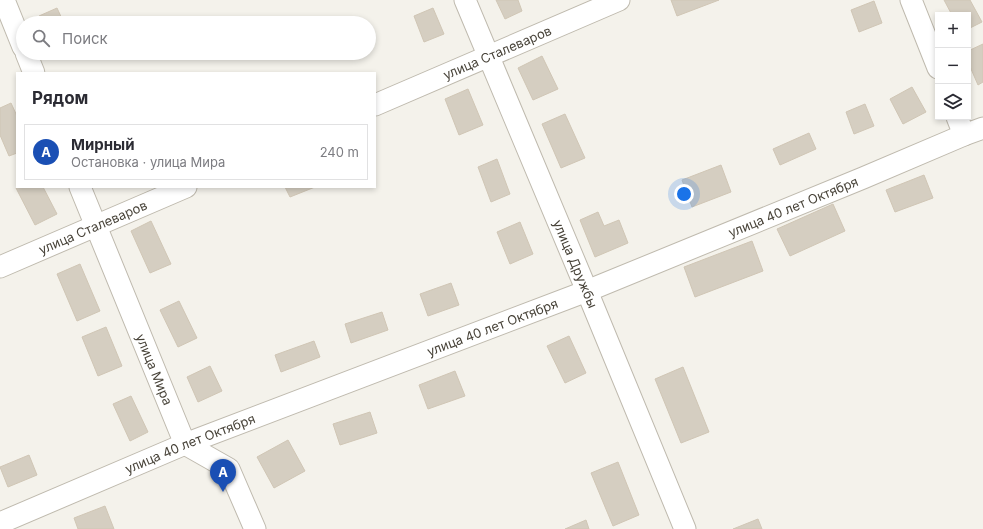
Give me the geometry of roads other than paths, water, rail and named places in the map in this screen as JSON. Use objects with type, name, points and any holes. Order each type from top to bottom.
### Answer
[{"type":"street","points":[[4,0],[16,29]]},
{"type":"street","name":"улица Дружбы","points":[[465,0],[587,291],[681,528]]},
{"type":"street","name":"улица Сталеваров","points":[[376,105],[619,0]]},
{"type":"street","points":[[911,0],[935,60]]},
{"type":"street","points":[[29,60],[34,72]]},
{"type":"street","name":"улица 40 лет Октября","points":[[0,523],[185,444],[587,291],[856,181],[968,126]]},
{"type":"street","name":"улица Мира","points":[[80,188],[185,444]]},
{"type":"street","name":"улица Сталеваров","points":[[0,268],[184,188]]},
{"type":"street","points":[[185,444],[229,469],[255,529]]},
{"type":"place","name":"Мирный","points":[[223,492]]}]
